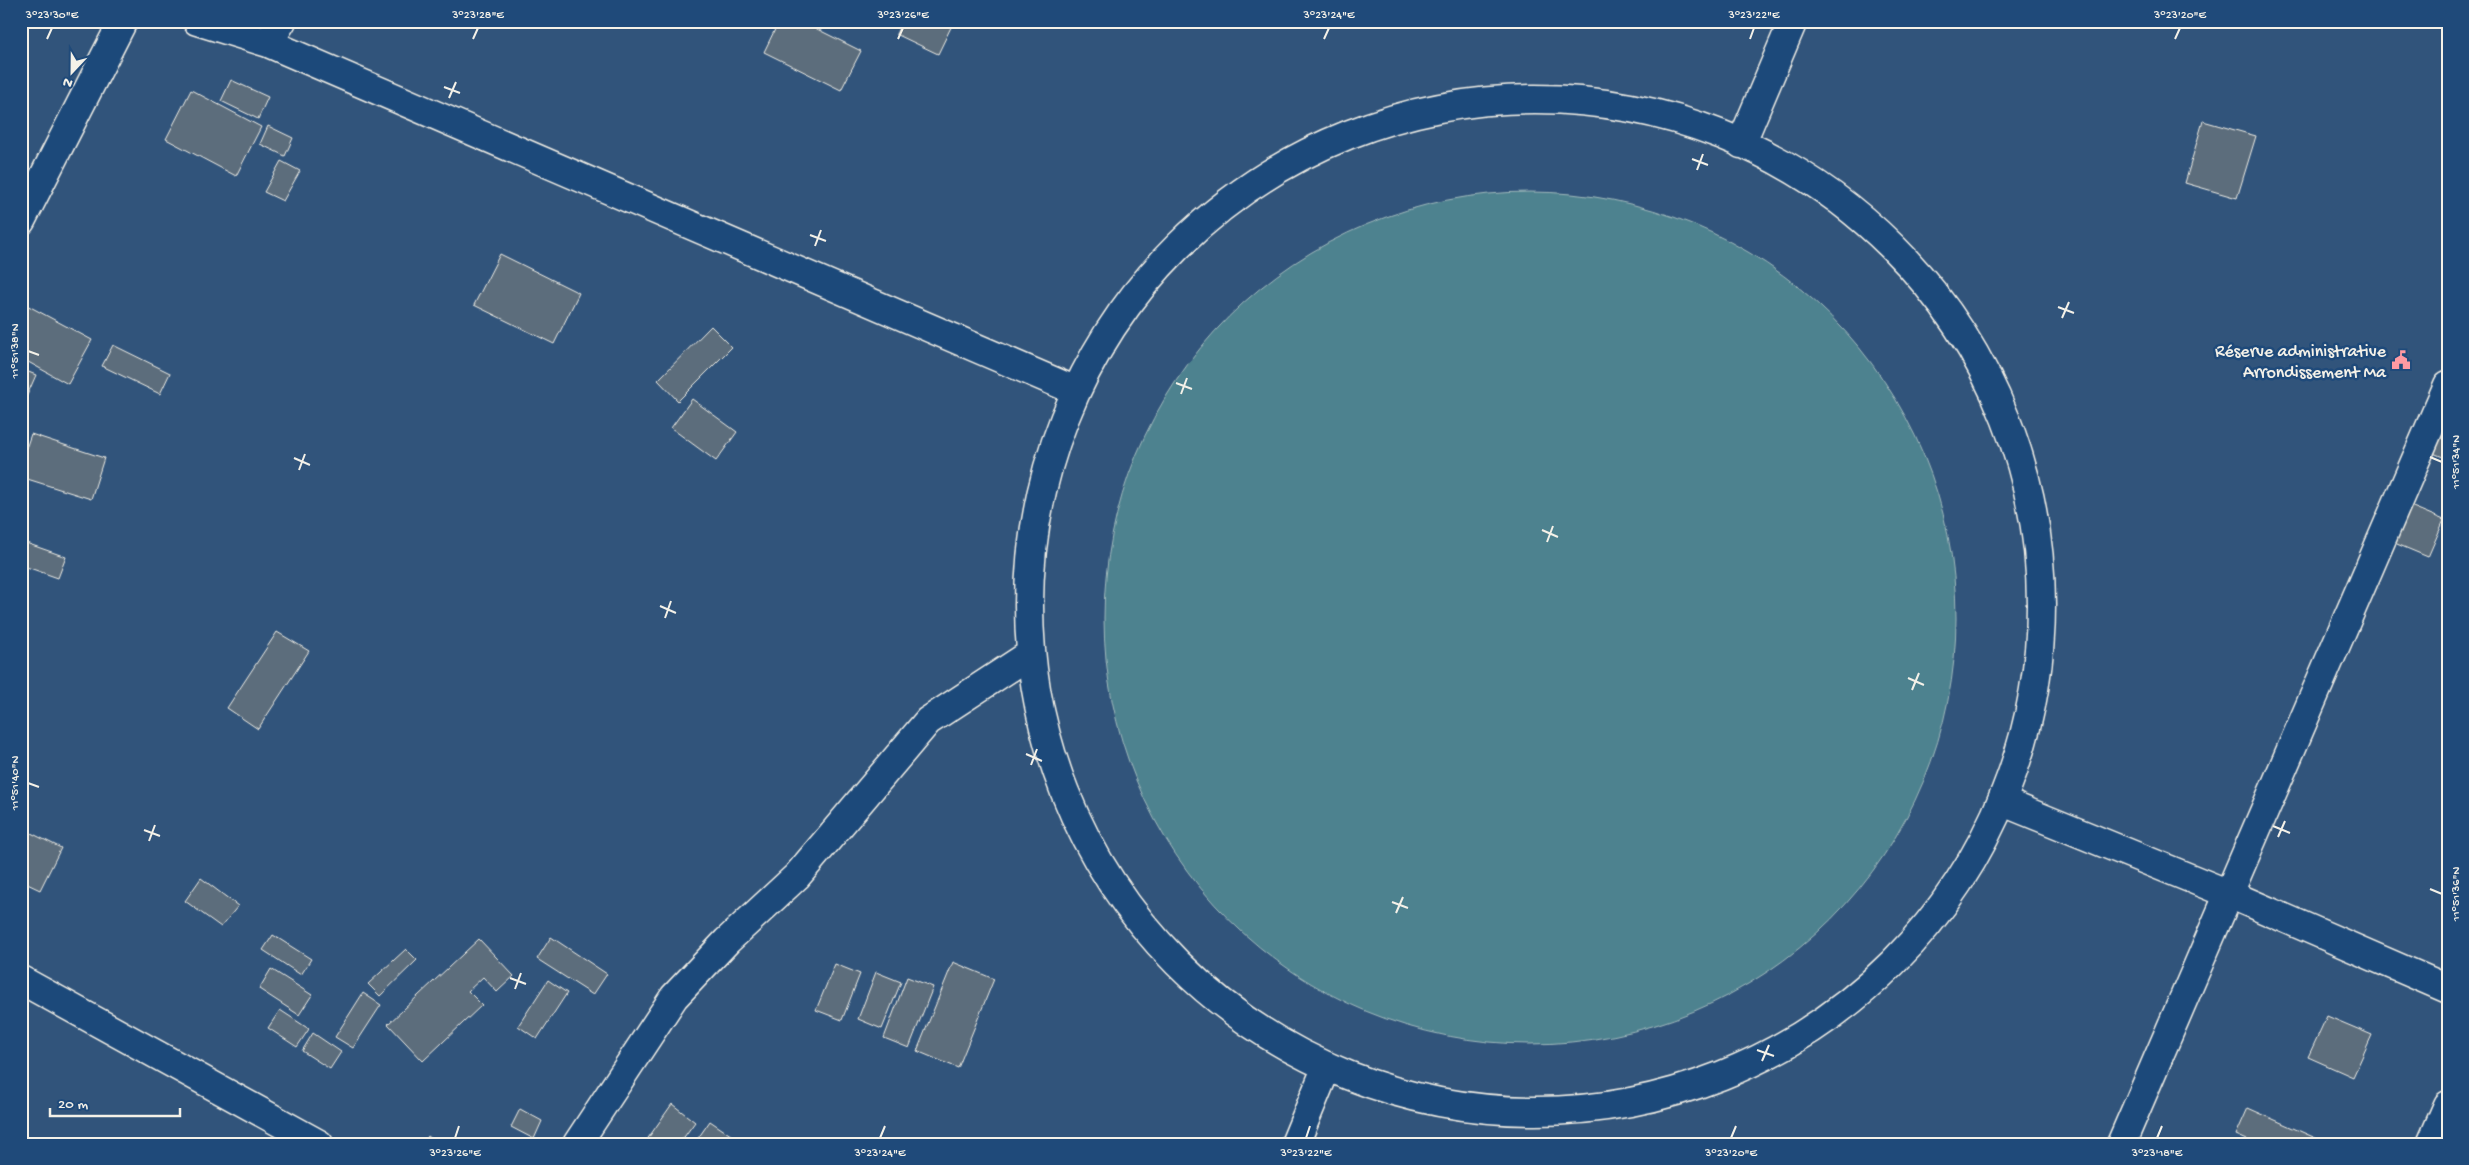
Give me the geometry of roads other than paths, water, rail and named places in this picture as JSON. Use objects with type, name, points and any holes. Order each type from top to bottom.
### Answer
[{"type":"street","points":[[21,221],[123,21]]},
{"type":"street","points":[[197,21],[275,32],[1074,390]]},
{"type":"street","points":[[1741,144],[1793,21]]},
{"type":"street","points":[[1511,100],[1570,100],[1628,108],[1686,122],[1741,144],[1795,172],[1845,205],[1890,245],[1931,290],[1966,340],[1995,392],[2018,448],[2033,506],[2041,566],[2043,626],[2037,686],[2026,735],[2003,802],[1979,853],[1948,902],[1897,960],[1870,986],[1824,1022],[1774,1051],[1722,1075],[1667,1094],[1610,1105],[1553,1110],[1495,1109],[1438,1101],[1382,1086],[1327,1066],[1276,1039],[1226,1006],[1181,966],[1142,923],[1118,892],[1078,824],[1055,770],[1039,713],[1029,655],[1027,597],[1031,538],[1042,480],[1059,424],[1074,390],[1113,320],[1149,273],[1190,231],[1236,194],[1286,162],[1339,137],[1395,118],[1452,105],[1511,100]]},
{"type":"street","points":[[2121,1144],[2448,385]]},
{"type":"street","points":[[577,1144],[674,997],[727,941],[798,876],[928,721],[1029,655]]},
{"type":"street","points":[[2003,802],[2229,894],[2448,989]]},
{"type":"street","points":[[21,980],[319,1144]]},
{"type":"street","points":[[1295,1144],[1327,1066]]},
{"type":"street","points":[[2431,1144],[2448,1105]]},
{"type":"place","name":"Réserve administrative Arrondissement Ma","points":[[2401,360]]}]
